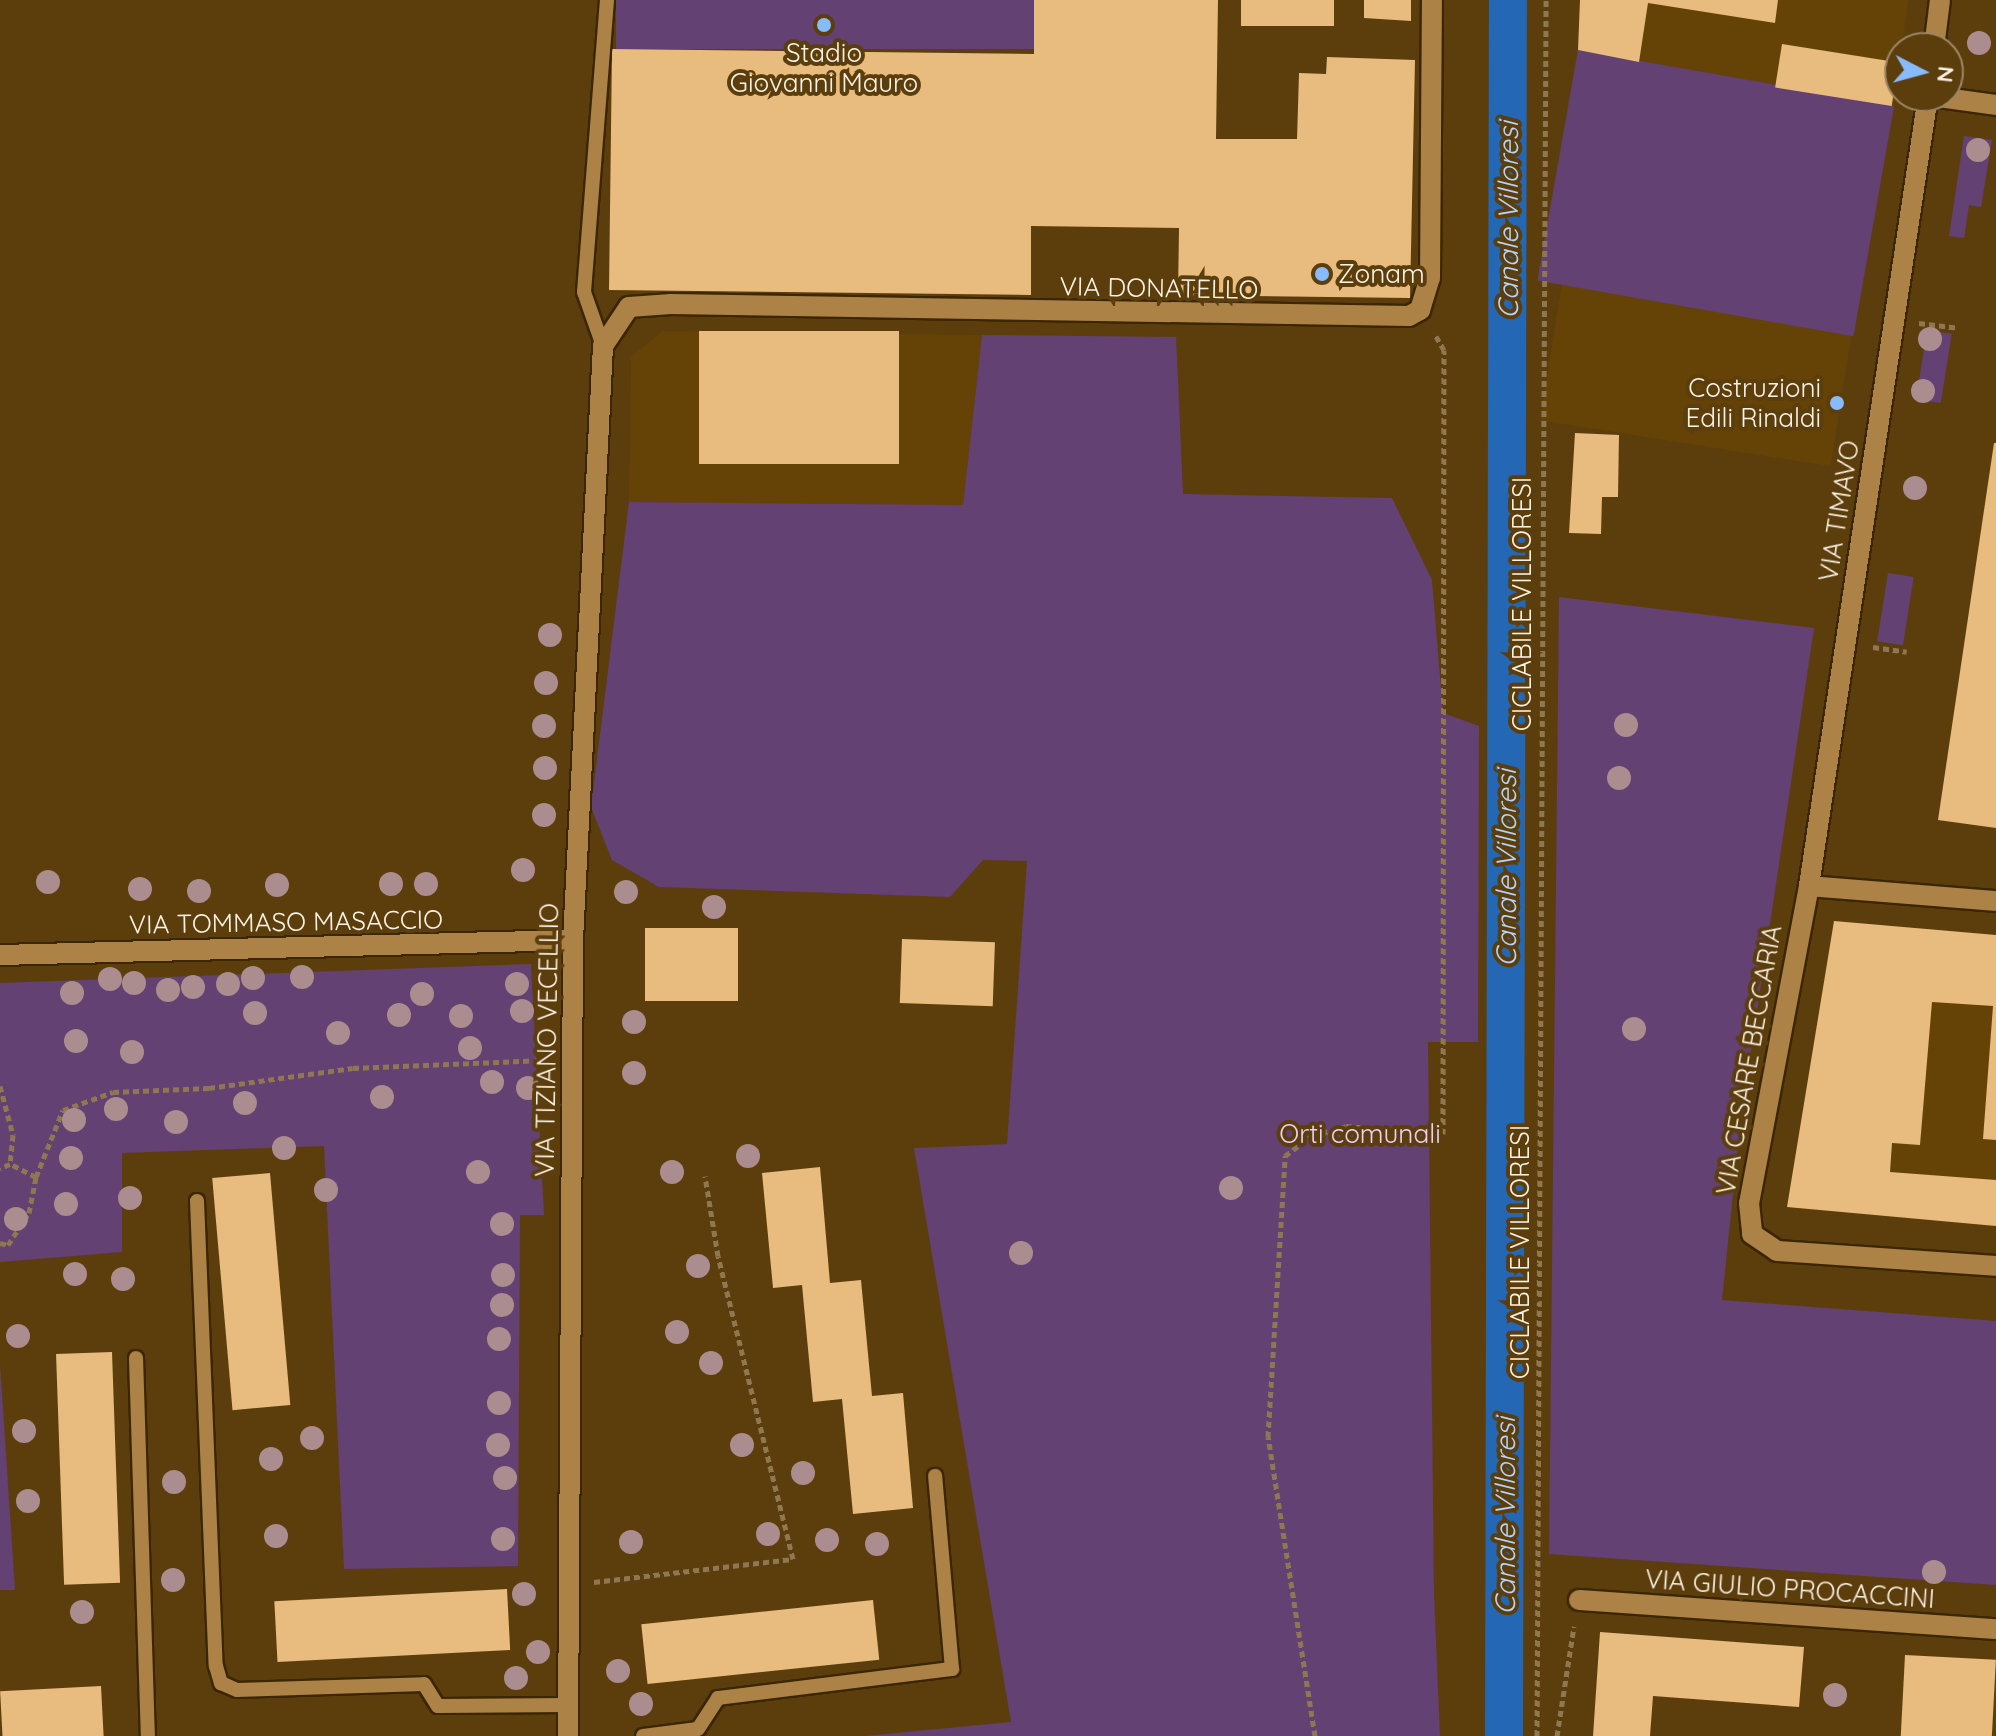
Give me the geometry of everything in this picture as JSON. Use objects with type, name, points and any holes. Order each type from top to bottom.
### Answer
[{"type":"street","points":[[1420,310],[1430,278],[1432,0]]},
{"type":"street","points":[[1936,32],[1940,0]]},
{"type":"street","points":[[1964,101],[1996,105]]},
{"type":"street","name":"VIA TIMAVO","points":[[1809,886],[1927,112]]},
{"type":"street","name":"VIA DONATELLO","points":[[603,346],[629,307],[671,304],[1397,318],[1420,310]]},
{"type":"street","name":"VIA TIZIANO VECELLIO","points":[[568,1736],[573,940],[603,346]]},
{"type":"street","points":[[1809,886],[1996,901]]},
{"type":"street","name":"VIA CESARE BECCARIA","points":[[1809,886],[1749,1203],[1752,1234],[1777,1251],[1996,1266]]},
{"type":"street","name":"VIA TOMMASO MASACCIO","points":[[0,955],[573,940]]},
{"type":"street","name":"VIA GIULIO PROCACCINI","points":[[1579,1600],[1996,1629]]},
{"type":"lane","points":[[603,346],[584,292],[607,0]]},
{"type":"lane","points":[[197,1201],[215,1650],[221,1683],[237,1690],[424,1684],[438,1706],[569,1705]]},
{"type":"lane","points":[[136,1358],[148,1736]]},
{"type":"lane","points":[[643,1736],[698,1729],[718,1698],[952,1669],[935,1476]]},
{"type":"path","name":"CICLABILE VILLORESI","points":[[1537,1736],[1546,0]]},
{"type":"path","points":[[1315,1736],[1268,1437],[1285,1156],[1312,1136],[1346,1126],[1443,1134],[1444,350],[1420,310]]},
{"type":"path","points":[[1894,319],[1958,328]]},
{"type":"path","points":[[0,1243],[8,1245],[29,1213],[36,1177],[63,1110],[113,1092],[209,1088],[353,1068],[571,1058]]},
{"type":"path","points":[[0,1086],[13,1135],[10,1164]]},
{"type":"path","points":[[0,1168],[10,1164],[36,1177]]},
{"type":"path","points":[[613,1580],[793,1559],[718,1256],[705,1176]]},
{"type":"path","points":[[1557,1736],[1579,1600]]},
{"type":"shaded area","points":[[1580,0],[1908,0],[1904,32],[1884,32],[1884,104],[1578,50]]},
{"type":"shaded area","points":[[1562,283],[1852,329],[1831,466],[1540,420]]},
{"type":"shaded area","points":[[662,331],[982,335],[963,505],[629,502],[631,357]]},
{"type":"shaded area","points":[[1834,921],[1996,935],[1996,1226],[1787,1207]]},
{"type":"green space","name":"Stadio Giovanni Mauro","points":[[616,0],[1034,0],[1034,49],[616,49]]},
{"type":"green space","points":[[1578,50],[1884,104],[1884,112],[1893,112],[1853,336],[1537,280]]},
{"type":"green space","points":[[1964,136],[1992,140],[1981,207],[1969,205],[1964,238],[1949,236]]},
{"type":"green space","points":[[1927,330],[1952,334],[1941,403],[1916,399]]},
{"type":"green space","name":"Orti comunali","points":[[982,335],[1176,337],[1183,494],[1392,498],[1432,580],[1443,713],[1479,726],[1478,1042],[1428,1042],[1434,1594],[1440,1736],[865,1736],[1011,1722],[914,1148],[1007,1144],[1027,861],[983,860],[950,897],[659,887],[612,860],[591,807],[629,502],[963,505]]},
{"type":"green space","points":[[1888,573],[1914,577],[1903,645],[1877,641]]},
{"type":"green space","points":[[1559,597],[1814,628],[1740,1126],[1722,1300],[1996,1321],[1996,1585],[1549,1554]]},
{"type":"green space","points":[[531,964],[544,1215],[520,1215],[518,1566],[344,1569],[324,1146],[122,1153],[122,1252],[0,1262],[0,983]]},
{"type":"green space","points":[[0,1364],[15,1590],[0,1590]]},
{"type":"building","points":[[1034,0],[1218,0],[1216,139],[1297,139],[1299,73],[1326,74],[1327,57],[1415,60],[1410,298],[1178,295],[1179,228],[1031,226],[1031,295],[609,290],[612,49],[1034,54]]},
{"type":"building","points":[[1241,0],[1334,0],[1334,26],[1241,26]]},
{"type":"building","points":[[1364,0],[1411,0],[1411,21],[1364,18]]},
{"type":"building","points":[[1580,0],[1778,0],[1775,23],[1648,3],[1639,62],[1578,50]]},
{"type":"building","points":[[1782,44],[1884,60],[1884,105],[1775,87]]},
{"type":"building","points":[[699,331],[899,331],[899,464],[699,464]]},
{"type":"building","points":[[1575,433],[1619,435],[1618,497],[1602,497],[1601,534],[1569,533]]},
{"type":"building","points":[[1996,443],[1996,828],[1938,820]]},
{"type":"building","points":[[1834,921],[1996,935],[1996,1140],[1983,1139],[1993,1006],[1932,1002],[1920,1145],[1892,1143],[1890,1172],[1996,1180],[1996,1226],[1787,1207]]},
{"type":"building","points":[[645,928],[738,928],[738,1001],[645,1001]]},
{"type":"building","points":[[902,939],[995,942],[993,1006],[900,1003]]},
{"type":"building","points":[[820,1167],[830,1283],[861,1280],[872,1396],[903,1393],[913,1508],[853,1514],[842,1399],[813,1402],[802,1285],[773,1288],[762,1173]]},
{"type":"building","points":[[270,1173],[290,1405],[233,1410],[212,1178]]},
{"type":"building","points":[[112,1352],[120,1583],[64,1585],[56,1354]]},
{"type":"building","points":[[507,1589],[510,1650],[278,1662],[274,1601]]},
{"type":"building","points":[[873,1600],[879,1660],[648,1684],[641,1624]]},
{"type":"building","points":[[1600,1632],[1804,1647],[1799,1707],[1653,1696],[1650,1736],[1593,1736]]},
{"type":"building","points":[[1905,1655],[1996,1660],[1992,1736],[1901,1736]]},
{"type":"building","points":[[101,1686],[104,1736],[2,1736],[0,1691]]},
{"type":"waterway","name":"Canale Villoresi","points":[[1504,1736],[1508,0]]},
{"type":"place","name":"Stadio Giovanni Mauro","points":[[824,25]]},
{"type":"place","name":"Zonam","points":[[1322,274]]},
{"type":"place","name":"Costruzioni Edili Rinaldi","points":[[1837,403]]}]
